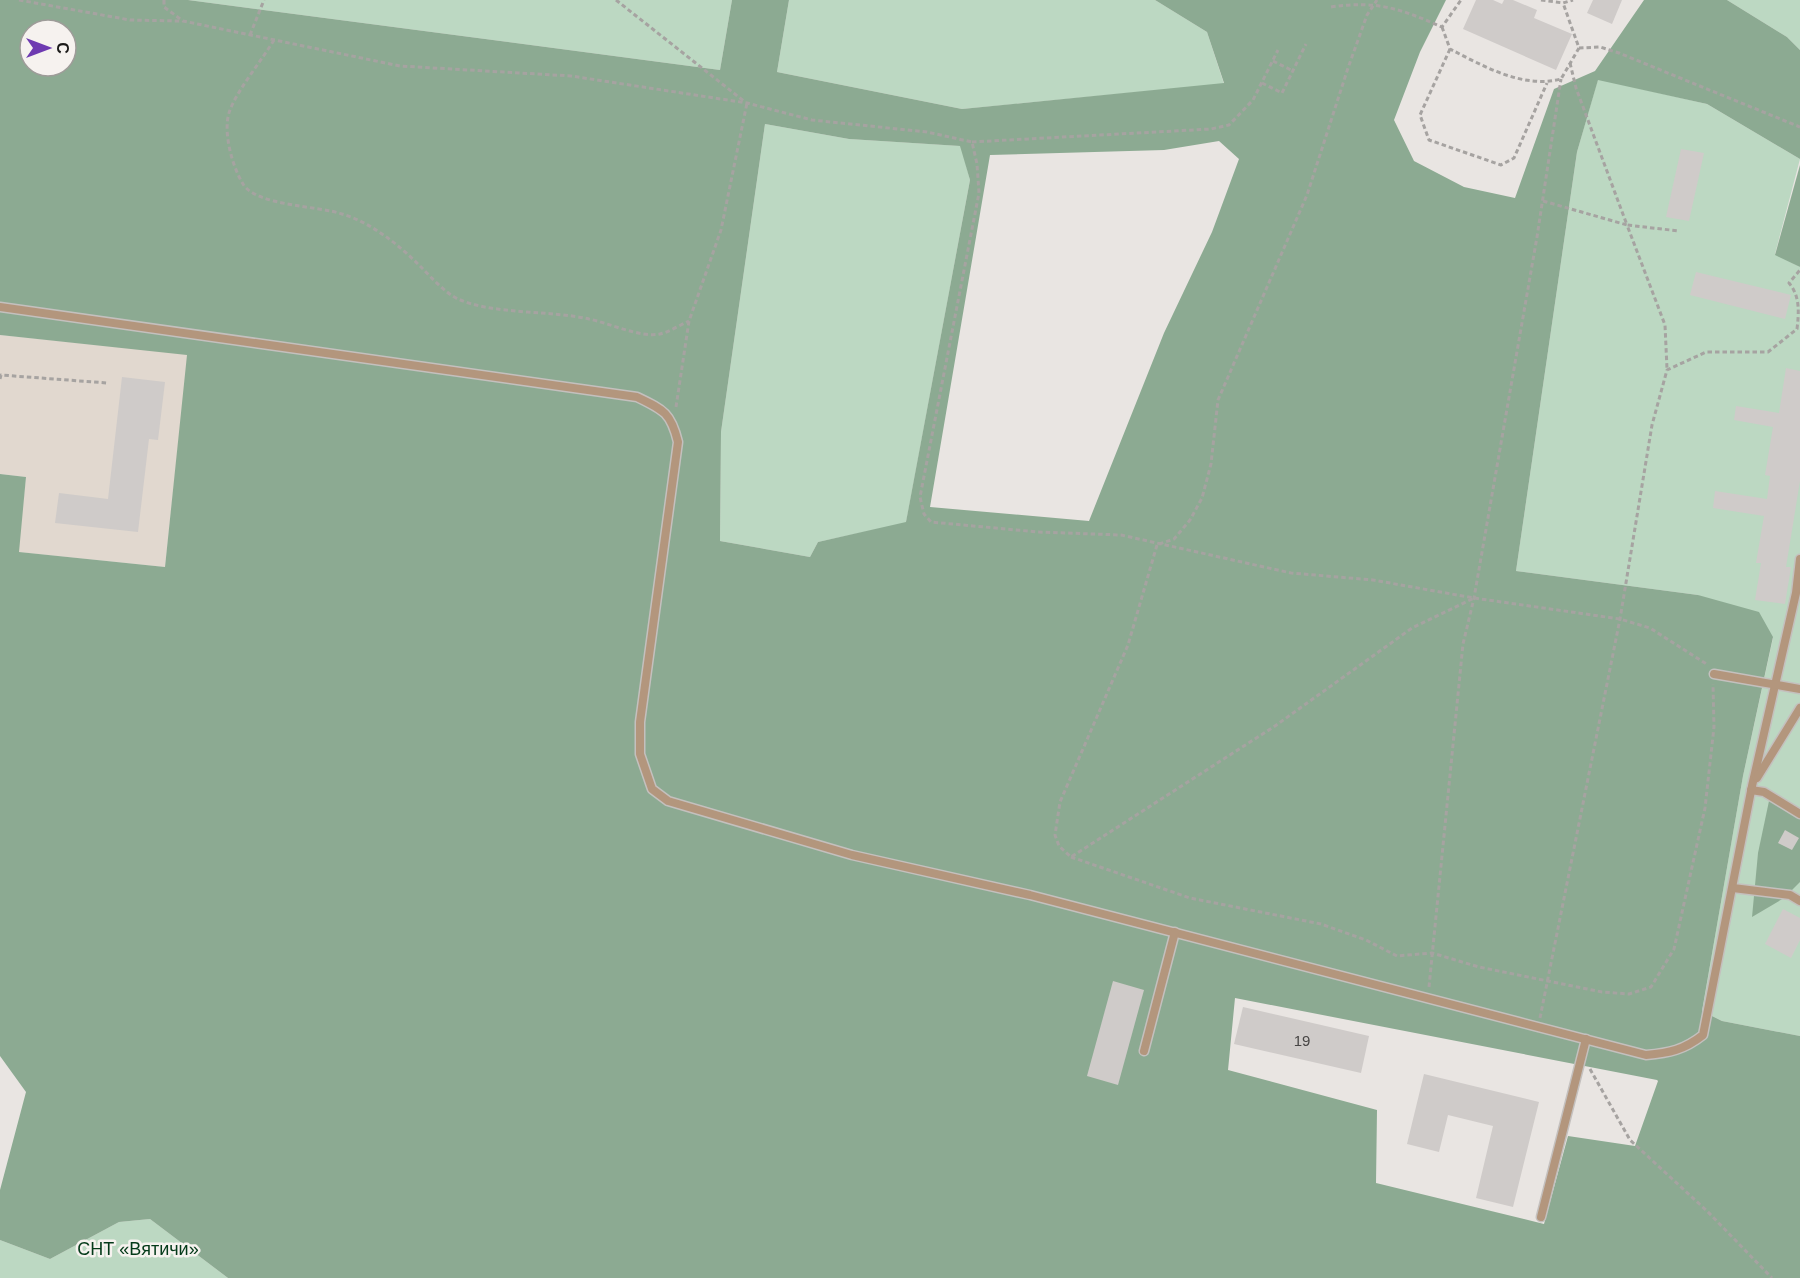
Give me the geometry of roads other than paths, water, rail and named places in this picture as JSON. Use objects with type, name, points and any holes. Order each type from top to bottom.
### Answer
[{"type":"lane","points":[[0,307],[637,397],[663,409],[673,424],[678,442],[640,722],[640,754],[652,789],[668,801],[852,855],[1030,895],[1646,1055],[1676,1052],[1688,1047],[1703,1035],[1752,788],[1797,601],[1800,559]]},
{"type":"lane","points":[[1714,674],[1800,689]]},
{"type":"lane","points":[[1752,788],[1800,708]]},
{"type":"lane","points":[[1752,788],[1764,792],[1800,814]]},
{"type":"lane","points":[[1733,888],[1790,895],[1800,901]]},
{"type":"lane","points":[[1144,1051],[1175,933]]},
{"type":"lane","points":[[1540,1217],[1586,1039]]},
{"type":"park label","name":"СНТ «Вятичи»","points":[[138,1249]]}]
